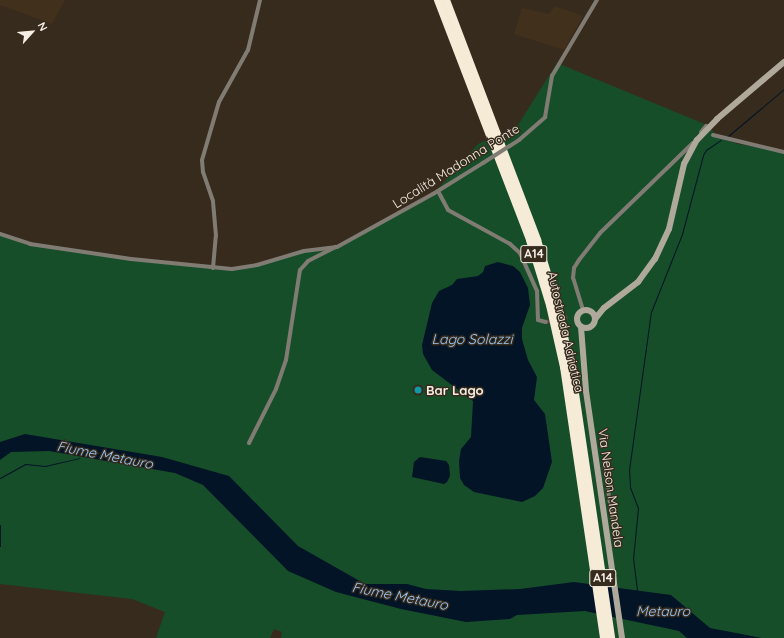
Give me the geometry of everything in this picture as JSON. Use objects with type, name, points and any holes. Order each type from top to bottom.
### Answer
[{"type":"highway","name":"Autostrada Adriatica","points":[[438,0],[530,240],[550,305],[564,367],[611,638]]},
{"type":"highway","name":"Autostrada Adriatica","points":[[446,0],[537,240],[556,303],[571,366],[604,638]]},
{"type":"main road","points":[[604,308],[590,311],[583,310],[576,319],[581,327],[589,327],[604,308],[638,282],[660,250],[669,229],[684,164],[697,140],[717,119],[784,62]]},
{"type":"main road","points":[[590,311],[595,318]]},
{"type":"main road","name":"Via Nelson Mandela","points":[[581,327],[584,341],[586,391],[622,638]]},
{"type":"main road","name":"Via Nelson Mandela","points":[[584,341],[589,327]]},
{"type":"street","points":[[213,268],[216,236],[214,201],[203,172],[202,160],[219,102],[248,50],[260,0]]},
{"type":"street","name":"Località Madonna Ponte","points":[[249,443],[276,388],[286,360],[300,270],[308,261],[337,247],[438,191],[483,163],[519,140],[545,117],[552,76],[596,0]]},
{"type":"street","points":[[583,310],[573,278],[574,268],[579,260],[600,233],[688,150],[706,126]]},
{"type":"street","points":[[713,135],[784,152]]},
{"type":"street","points":[[438,191],[448,210],[510,244],[520,253],[537,291],[538,320],[546,322]]},
{"type":"street","name":"Località Madonna Ponte","points":[[0,234],[30,244],[155,262],[232,269],[257,265],[298,253],[337,247]]},
{"type":"street","points":[[604,463],[613,524]]},
{"type":"shaded area","points":[[0,0],[65,0],[52,24],[0,5]]},
{"type":"shaded area","points":[[555,6],[583,16],[564,50],[514,34],[522,8],[549,14]]},
{"type":"green space","points":[[557,63],[707,125],[716,135],[738,144],[784,152],[784,638],[281,638],[282,632],[274,629],[270,638],[156,638],[165,612],[132,599],[0,584],[0,235],[27,245],[234,270],[282,256],[342,245],[436,191],[478,144],[518,125]]},
{"type":"water","name":"Lago Solazzi","points":[[498,262],[513,266],[520,272],[528,288],[530,305],[522,328],[522,339],[528,360],[537,377],[534,400],[545,414],[552,462],[543,488],[535,496],[522,502],[474,492],[464,485],[460,478],[459,461],[461,449],[471,437],[473,401],[432,370],[423,354],[422,345],[432,303],[439,291],[452,285],[457,279],[478,276],[483,272],[485,266]]},
{"type":"water","points":[[25,434],[162,457],[229,476],[298,546],[365,584],[407,584],[426,589],[461,591],[520,589],[574,582],[671,595],[710,628],[762,638],[687,638],[679,631],[585,611],[517,615],[510,619],[466,622],[401,609],[336,592],[288,571],[203,485],[175,473],[49,451],[11,452],[0,460],[0,442]]},
{"type":"water","points":[[420,457],[446,461],[449,465],[450,476],[447,482],[444,484],[412,477],[414,462]]},
{"type":"waterway","points":[[727,137],[784,89]]},
{"type":"waterway","points":[[637,590],[633,559],[638,508],[630,487],[629,470],[651,312],[682,234],[703,155],[706,150],[721,140]]},
{"type":"waterway","name":"Fiume Metauro","points":[[0,478],[25,464],[45,466],[79,458]]},
{"type":"waterway","points":[[0,525],[0,546]]},
{"type":"tunnel","points":[[546,322],[567,317]]},
{"type":"place","name":"Bar Lago","points":[[418,390]]},
{"type":"water label","name":"Metauro","points":[[663,611]]}]
